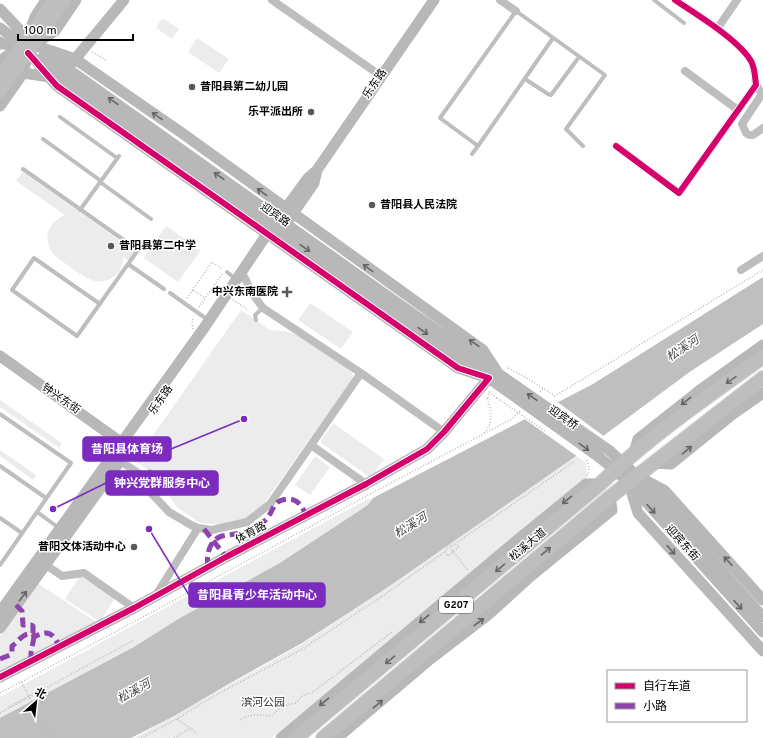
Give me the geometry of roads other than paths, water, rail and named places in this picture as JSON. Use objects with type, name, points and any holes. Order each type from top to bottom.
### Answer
[{"type":"highway","name":"松溪大道","points":[[296,738],[600,484],[634,453],[763,357]]},
{"type":"highway","name":"松溪大道","points":[[323,738],[610,497],[763,378]]},
{"type":"main road","points":[[0,106],[23,73],[35,17],[46,0]]},
{"type":"main road","points":[[0,92],[54,0]]},
{"type":"main road","points":[[0,77],[65,0]]},
{"type":"main road","points":[[0,61],[55,31],[76,0]]},
{"type":"main road","points":[[23,73],[48,76],[66,74],[75,59],[124,0]]},
{"type":"main road","name":"乐东路","points":[[0,612],[122,443],[208,320],[276,228],[314,182],[317,170],[434,0]]},
{"type":"main road","points":[[0,9],[28,45],[48,76],[57,86],[167,151],[381,303],[393,286]]},
{"type":"main road","points":[[0,19],[28,45]]},
{"type":"main road","points":[[0,28],[28,45]]},
{"type":"main road","points":[[0,42],[2,44],[28,45],[75,59],[182,133],[289,212],[483,350],[498,373]]},
{"type":"main road","name":"迎宾路","points":[[28,45],[167,151],[381,303],[498,373],[512,389]]},
{"type":"main road","points":[[167,151],[182,133]]},
{"type":"main road","name":"乐东路","points":[[0,628],[120,461],[128,447],[245,278],[276,228]]},
{"type":"main road","points":[[634,453],[638,439],[700,390],[763,345]]},
{"type":"main road","name":"钟兴东街","points":[[0,356],[122,443]]},
{"type":"main road","name":"体育路","points":[[0,678],[366,484],[427,448],[444,432],[498,373]]},
{"type":"main road","name":"迎宾桥","points":[[512,389],[610,451]]},
{"type":"main road","name":"迎宾桥","points":[[512,389],[599,457]]},
{"type":"main road","points":[[653,463],[671,464],[733,414],[763,393]]},
{"type":"main road","name":"迎宾东街","points":[[610,451],[620,467],[762,614]]},
{"type":"main road","name":"迎宾东街","points":[[599,457],[620,467]]},
{"type":"main road","points":[[763,600],[664,490],[633,480],[638,513],[763,651]]},
{"type":"main road","name":"迎宾东街","points":[[633,480],[763,632]]},
{"type":"main road","points":[[281,738],[586,484],[600,484]]},
{"type":"main road","points":[[337,738],[428,661],[488,615],[531,576],[612,510],[610,497]]},
{"type":"street","points":[[272,0],[381,76]]},
{"type":"street","points":[[500,0],[516,12]]},
{"type":"street","points":[[675,0],[717,29],[741,49],[751,61],[755,70],[756,85],[762,94],[742,124],[749,136],[763,128]]},
{"type":"street","points":[[717,29],[737,0]]},
{"type":"street","points":[[685,71],[738,110]]},
{"type":"street","points":[[616,146],[679,193],[756,85]]},
{"type":"street","points":[[742,270],[763,256]]},
{"type":"street","points":[[245,278],[252,293],[263,308],[361,373],[444,432]]},
{"type":"street","points":[[120,461],[148,475],[152,494],[160,504],[180,520],[198,528],[212,530],[248,522],[270,504],[361,373]]},
{"type":"street","points":[[311,445],[366,484]]},
{"type":"street","points":[[156,595],[198,528]]},
{"type":"street","points":[[46,565],[62,576],[84,573],[134,608]]},
{"type":"lane","points":[[654,0],[684,23]]},
{"type":"lane","points":[[478,146],[440,118],[516,12],[605,75],[566,129],[584,146]]},
{"type":"lane","points":[[472,154],[553,38]]},
{"type":"lane","points":[[525,79],[548,94],[551,94],[579,57]]},
{"type":"lane","points":[[60,117],[118,157],[80,210]]},
{"type":"lane","points":[[43,139],[151,219]]},
{"type":"lane","points":[[23,169],[138,250],[100,304],[77,336],[12,290],[34,258],[100,304]]},
{"type":"lane","points":[[128,264],[164,289]]},
{"type":"lane","points":[[227,272],[232,276]]},
{"type":"lane","points":[[170,293],[208,320]]},
{"type":"lane","points":[[256,320],[255,315],[263,308]]},
{"type":"lane","points":[[0,414],[71,463],[0,565]]},
{"type":"lane","points":[[0,466],[46,498]]},
{"type":"lane","points":[[37,512],[55,525]]},
{"type":"lane","points":[[0,518],[22,533]]},
{"type":"water","name":"松溪河","points":[[763,277],[763,324],[691,371],[576,456],[391,585],[302,643],[174,716],[131,738],[0,738],[0,718],[134,647],[180,618],[280,563],[368,505],[373,498],[593,384]]},
{"type":"place","name":"昔阳县第二幼儿园","points":[[192,87]]},
{"type":"place","name":"乐平派出所","points":[[311,112]]},
{"type":"place","name":"昔阳县人民法院","points":[[372,205]]},
{"type":"place","name":"昔阳县第二中学","points":[[111,246]]},
{"type":"place","name":"中兴东南医院","points":[[287,292]]},
{"type":"place","name":"昔阳县体育场","points":[[244,419]]},
{"type":"place","name":"钟兴党群服务中心","points":[[53,509]]},
{"type":"place","name":"昔阳县青少年活动中心","points":[[149,529]]},
{"type":"place","name":"昔阳文体活动中心","points":[[134,547]]},
{"type":"park label","name":"滨河公园","points":[[263,703]]}]
